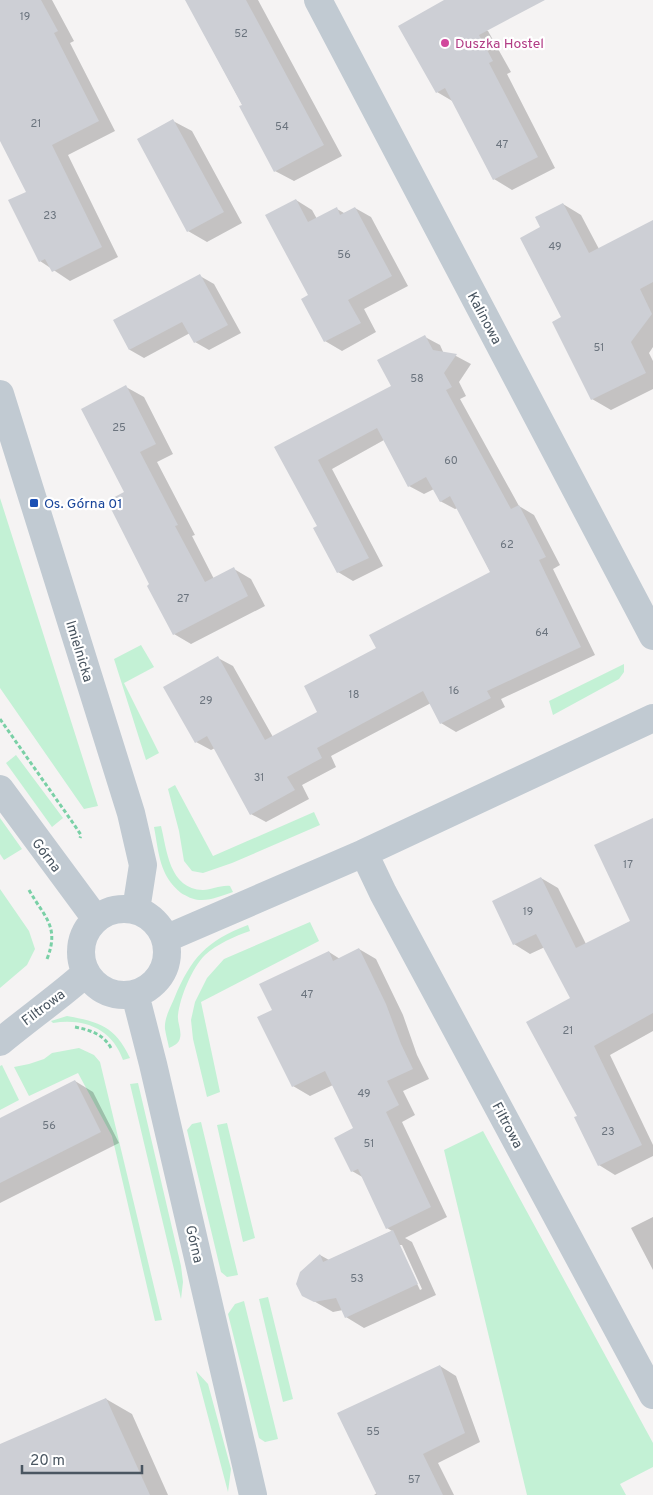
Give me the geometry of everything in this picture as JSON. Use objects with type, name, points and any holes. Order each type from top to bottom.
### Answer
[{"type":"street","name":"Kalinowa","points":[[318,0],[653,636]]},
{"type":"street","name":"Imielnicka","points":[[0,394],[131,813],[142,865],[136,910]]},
{"type":"street","points":[[165,939],[364,853],[653,718]]},
{"type":"street","name":"Górna","points":[[0,789],[96,919]]},
{"type":"street","name":"Filtrowa","points":[[364,853],[383,893],[653,1395]]},
{"type":"street","points":[[122,908],[136,910],[154,920],[161,929],[167,950],[166,962],[162,973],[146,990],[135,994],[120,995],[107,992],[95,984],[86,973],[82,964],[81,944],[84,934],[96,919],[108,911],[122,908]]},
{"type":"street","name":"Filtrowa","points":[[0,1042],[86,973]]},
{"type":"street","name":"Górna","points":[[135,994],[253,1495]]},
{"type":"path","points":[[0,719],[58,801]]},
{"type":"path","points":[[69,1027],[88,1029],[100,1035],[112,1049]]},
{"type":"green space","points":[[0,498],[98,806],[84,809],[0,688]]},
{"type":"green space","points":[[141,645],[154,667],[124,683],[159,753],[146,760],[114,659]]},
{"type":"green space","points":[[624,664],[624,672],[619,679],[553,715],[549,701]]},
{"type":"green space","points":[[16,755],[63,818],[52,827],[6,763]]},
{"type":"green space","points":[[175,785],[213,856],[314,812],[320,825],[232,863],[203,873],[192,871],[184,861],[179,831],[168,789]]},
{"type":"green space","points":[[0,818],[22,849],[4,860],[0,854]]},
{"type":"green space","points":[[161,826],[168,857],[176,876],[183,883],[192,888],[203,890],[230,886],[233,892],[203,900],[188,897],[181,893],[168,879],[161,863],[154,827]]},
{"type":"green space","points":[[0,889],[29,931],[35,949],[27,965],[0,988]]},
{"type":"green space","points":[[310,922],[319,941],[201,1002],[220,1092],[207,1097],[193,1039],[191,1020],[195,1002],[207,978],[224,959]]},
{"type":"green space","points":[[248,925],[250,931],[215,947],[205,955],[196,967],[187,983],[179,1008],[179,1040],[169,1048],[165,1021],[187,972],[211,945],[233,931]]},
{"type":"green space","points":[[67,1016],[97,1023],[105,1027],[118,1039],[130,1058],[123,1060],[112,1040],[96,1028],[76,1022],[53,1023],[51,1021]]},
{"type":"green space","points":[[79,1048],[94,1055],[100,1062],[162,1320],[155,1321],[112,1136],[78,1073],[29,1096],[14,1067],[44,1059],[52,1053]]},
{"type":"green space","points":[[2,1065],[19,1100],[0,1110],[0,1066]]},
{"type":"green space","points":[[138,1083],[181,1266],[183,1282],[181,1299],[130,1084]]},
{"type":"green space","points":[[201,1122],[238,1275],[227,1277],[221,1272],[187,1130],[192,1124]]},
{"type":"green space","points":[[227,1123],[255,1238],[243,1242],[217,1125]]},
{"type":"green space","points":[[483,1131],[653,1443],[653,1467],[620,1484],[626,1495],[527,1495],[444,1150]]},
{"type":"green space","points":[[268,1297],[293,1399],[283,1402],[259,1299]]},
{"type":"green space","points":[[244,1301],[278,1439],[265,1442],[259,1438],[228,1314],[235,1304]]},
{"type":"green space","points":[[196,1371],[208,1384],[231,1469],[228,1492]]},
{"type":"building","points":[[0,0],[41,0],[58,31],[54,33],[99,121],[52,145],[102,247],[52,272],[45,259],[39,262],[8,200],[26,192],[0,141]]},
{"type":"building","points":[[185,0],[246,0],[324,145],[274,172],[239,106],[242,105]]},
{"type":"building","points":[[444,0],[545,0],[479,35],[493,61],[489,63],[538,157],[493,180],[445,88],[436,93],[398,26]]},
{"type":"building","points":[[173,119],[224,212],[187,232],[137,139]]},
{"type":"building","points":[[296,199],[308,222],[337,207],[340,215],[355,207],[392,276],[348,300],[361,323],[324,342],[301,299],[308,295],[265,215]]},
{"type":"building","points":[[563,203],[589,253],[653,220],[653,282],[640,289],[652,314],[631,342],[646,373],[591,400],[552,322],[561,317],[520,238],[540,227],[535,217]]},
{"type":"building","points":[[200,274],[228,325],[194,343],[182,322],[129,350],[113,320]]},
{"type":"building","points":[[425,335],[433,350],[457,354],[444,373],[452,387],[446,390],[511,509],[519,505],[546,557],[539,560],[581,647],[487,691],[491,698],[440,724],[423,691],[317,748],[322,758],[287,777],[295,790],[250,815],[207,736],[195,743],[163,687],[218,656],[265,740],[317,712],[304,686],[376,648],[369,635],[490,572],[450,496],[440,502],[426,477],[408,487],[377,428],[318,460],[369,558],[337,573],[313,528],[317,526],[274,447],[391,386],[377,360]]},
{"type":"building","points":[[126,385],[156,444],[140,452],[178,525],[175,526],[205,582],[234,567],[248,596],[173,635],[147,586],[149,584],[107,501],[124,492],[81,409]]},
{"type":"building","points":[[653,818],[653,1013],[594,1046],[642,1145],[598,1166],[574,1117],[577,1116],[526,1022],[570,998],[536,934],[513,945],[492,901],[541,877],[576,948],[630,921],[594,845]]},
{"type":"building","points":[[359,948],[386,1004],[413,1069],[387,1081],[399,1105],[386,1112],[431,1207],[386,1229],[358,1169],[351,1172],[334,1138],[353,1128],[325,1071],[292,1087],[257,1017],[272,1010],[259,984],[329,951],[333,961]]},
{"type":"building","points":[[75,1080],[101,1132],[0,1183],[0,1118]]},
{"type":"building","points":[[393,1230],[418,1284],[345,1318],[336,1298],[314,1302],[302,1296],[296,1284],[300,1272],[320,1254],[323,1262]]},
{"type":"building","points":[[440,1365],[465,1433],[423,1454],[443,1495],[377,1495],[337,1413]]},
{"type":"building","points":[[106,1398],[150,1495],[0,1495],[0,1444]]},
{"type":"place","name":"Duszka Hostel","points":[[445,43]]},
{"type":"place","name":"Os. Górna 01","points":[[34,503]]}]
